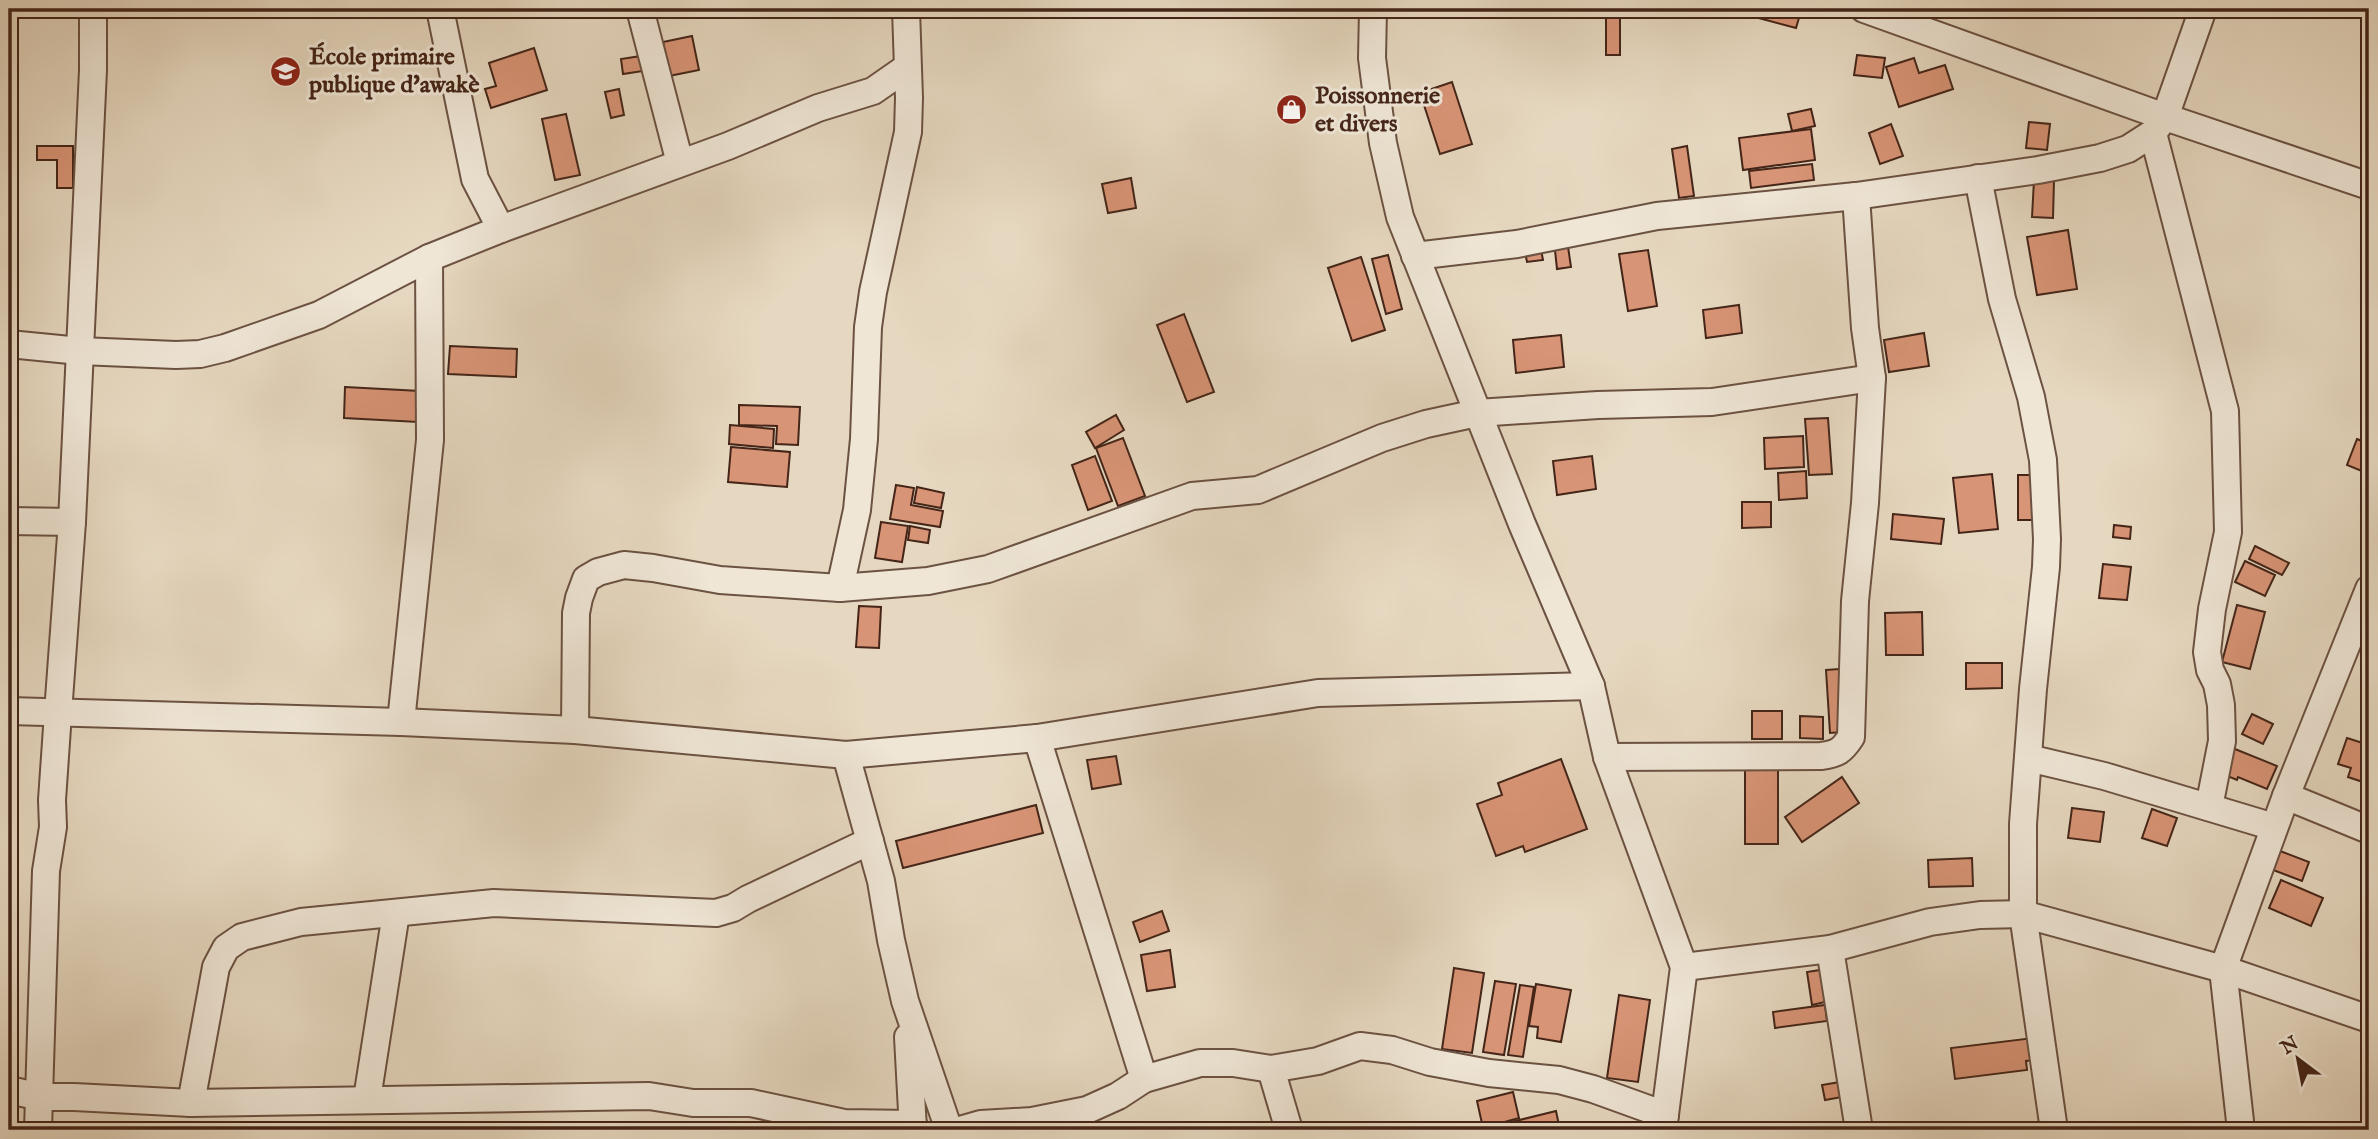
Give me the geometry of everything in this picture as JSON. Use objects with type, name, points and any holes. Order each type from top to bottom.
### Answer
[{"type":"street","points":[[38,1130],[46,871],[53,827],[52,800],[72,522],[93,70],[93,9]]},
{"type":"street","points":[[440,9],[475,179],[501,229]]},
{"type":"street","points":[[640,9],[680,163]]},
{"type":"street","points":[[840,588],[857,510],[866,414],[868,327],[873,292],[908,132],[906,9]]},
{"type":"street","points":[[960,1130],[981,1125],[1032,1121],[1087,1110],[1118,1096],[1144,1079],[1200,1063],[1233,1063],[1271,1069],[1318,1061],[1360,1046],[1392,1050],[1430,1062],[1489,1073],[1559,1080],[1593,1089],[1664,1123],[1684,967],[1607,757],[1591,686],[1477,413],[1400,217],[1383,144],[1372,58],[1373,9]]},
{"type":"street","points":[[1864,9],[2159,125],[2369,186]]},
{"type":"street","points":[[1415,256],[1517,244],[1657,216],[1856,196],[2038,170],[2099,158],[2127,149],[2159,125],[2203,9]]},
{"type":"street","points":[[9,344],[80,351],[176,355],[200,354],[225,348],[319,315],[429,258],[501,229],[766,132],[818,108],[873,91],[906,68]]},
{"type":"street","points":[[2159,125],[2225,411],[2228,532],[2212,610],[2207,653],[2221,705],[2222,741],[2208,807]]},
{"type":"street","points":[[1978,178],[2002,299],[2031,397],[2043,460],[2046,567],[2023,824],[2023,914],[2054,1130]]},
{"type":"street","points":[[1607,757],[1821,756],[1843,750],[1851,737],[1855,601],[1865,503],[1872,378],[1856,196]]},
{"type":"street","points":[[401,722],[430,440],[429,258]]},
{"type":"street","points":[[575,730],[576,613],[586,579],[598,572],[624,565],[720,580],[840,588],[928,581],[988,569],[1192,496],[1258,490],[1382,438],[1426,424],[1477,413],[1598,405],[1712,402],[1872,378]]},
{"type":"street","points":[[9,521],[72,522]]},
{"type":"street","points":[[2241,1130],[2222,969],[2274,827],[2369,589]]},
{"type":"street","points":[[9,711],[401,722],[575,730],[846,755],[1037,738],[1318,693],[1591,686]]},
{"type":"street","points":[[1037,738],[1144,1079]]},
{"type":"street","points":[[846,755],[881,881],[905,1001],[949,1130]]},
{"type":"street","points":[[2028,758],[2104,776],[2274,827]]},
{"type":"street","points":[[2286,796],[2369,830]]},
{"type":"street","points":[[191,1103],[216,967],[226,948],[243,937],[301,922],[494,903],[716,913],[733,908],[870,841]]},
{"type":"street","points":[[367,1099],[396,913]]},
{"type":"street","points":[[1684,967],[1830,949],[1930,922],[1980,915],[2023,914],[2222,969],[2369,1019]]},
{"type":"street","points":[[1830,949],[1859,1130]]},
{"type":"street","points":[[9,1090],[41,1097],[253,1104],[464,1097],[649,1096],[693,1103],[751,1103],[844,1123],[913,1127],[905,1001]]},
{"type":"street","points":[[1271,1069],[1289,1130]]},
{"type":"building","points":[[1753,9],[1801,11],[1796,28],[1751,16]]},
{"type":"building","points":[[1606,13],[1620,13],[1620,55],[1606,55]]},
{"type":"building","points":[[692,36],[699,70],[669,76],[663,42]]},
{"type":"building","points":[[534,48],[547,90],[491,108],[485,89],[496,86],[489,63]]},
{"type":"building","points":[[1857,55],[1885,58],[1882,78],[1854,75]]},
{"type":"building","points":[[641,56],[643,71],[623,74],[621,59]]},
{"type":"building","points":[[1914,58],[1919,73],[1945,65],[1953,89],[1899,107],[1886,67]]},
{"type":"building","points":[[1452,82],[1472,144],[1440,154],[1420,93]]},
{"type":"building","points":[[619,89],[624,115],[611,118],[605,92]]},
{"type":"building","points":[[1811,109],[1815,126],[1792,131],[1788,114]]},
{"type":"building","points":[[566,114],[580,175],[555,180],[542,119]]},
{"type":"building","points":[[2029,122],[2050,124],[2047,150],[2026,148]]},
{"type":"building","points":[[1891,124],[1903,156],[1880,164],[1869,133]]},
{"type":"building","points":[[1811,129],[1815,160],[1743,170],[1739,138]]},
{"type":"building","points":[[37,146],[73,146],[73,188],[57,188],[57,160],[37,160]]},
{"type":"building","points":[[1687,146],[1694,196],[1679,198],[1672,149]]},
{"type":"building","points":[[1812,164],[1814,180],[1751,188],[1749,171]]},
{"type":"building","points":[[1131,178],[1136,208],[1108,213],[1102,184]]},
{"type":"building","points":[[2034,180],[2054,181],[2053,218],[2032,217]]},
{"type":"building","points":[[2068,230],[2077,289],[2037,295],[2027,237]]},
{"type":"building","points":[[1567,240],[1571,267],[1557,269],[1554,241]]},
{"type":"building","points":[[1540,244],[1543,260],[1527,262],[1524,247]]},
{"type":"building","points":[[1648,250],[1657,306],[1628,311],[1619,254]]},
{"type":"building","points":[[1388,255],[1402,309],[1386,314],[1372,259]]},
{"type":"building","points":[[1361,257],[1385,330],[1352,341],[1328,268]]},
{"type":"building","points":[[1739,305],[1742,333],[1706,338],[1703,310]]},
{"type":"building","points":[[1184,314],[1214,392],[1187,402],[1157,325]]},
{"type":"building","points":[[1924,333],[1929,366],[1889,372],[1884,340]]},
{"type":"building","points":[[1561,335],[1564,367],[1516,373],[1513,340]]},
{"type":"building","points":[[450,346],[517,349],[516,377],[448,374]]},
{"type":"building","points":[[345,387],[420,391],[418,422],[344,418]]},
{"type":"building","points":[[739,405],[800,407],[798,445],[776,444],[777,426],[739,425]]},
{"type":"building","points":[[1116,415],[1124,430],[1095,448],[1086,432]]},
{"type":"building","points":[[1828,418],[1832,474],[1809,475],[1805,419]]},
{"type":"building","points":[[730,425],[774,429],[773,448],[729,444]]},
{"type":"building","points":[[1803,436],[1804,467],[1765,469],[1764,438]]},
{"type":"building","points":[[1123,438],[1145,496],[1118,506],[1096,448]]},
{"type":"building","points":[[2357,439],[2369,444],[2369,474],[2347,465]]},
{"type":"building","points":[[731,447],[790,452],[787,487],[728,482]]},
{"type":"building","points":[[1095,456],[1112,501],[1088,510],[1072,465]]},
{"type":"building","points":[[1592,456],[1596,489],[1557,495],[1553,461]]},
{"type":"building","points":[[1806,471],[1807,498],[1779,500],[1778,473]]},
{"type":"building","points":[[1992,474],[1998,529],[1959,533],[1953,478]]},
{"type":"building","points":[[2018,475],[2035,475],[2035,520],[2018,520]]},
{"type":"building","points":[[896,485],[914,488],[911,505],[943,511],[940,527],[890,519]]},
{"type":"building","points":[[917,487],[944,493],[941,508],[914,503]]},
{"type":"building","points":[[1742,502],[1771,502],[1771,527],[1742,528]]},
{"type":"building","points":[[1893,514],[1944,519],[1941,544],[1891,539]]},
{"type":"building","points":[[881,522],[908,526],[902,562],[875,558]]},
{"type":"building","points":[[2114,525],[2131,527],[2130,539],[2113,537]]},
{"type":"building","points":[[910,526],[930,530],[928,543],[908,540]]},
{"type":"building","points":[[2255,546],[2289,563],[2282,575],[2249,559]]},
{"type":"building","points":[[2245,561],[2275,575],[2265,596],[2235,582]]},
{"type":"building","points":[[2103,564],[2131,567],[2127,600],[2099,598]]},
{"type":"building","points":[[2237,605],[2265,612],[2250,669],[2222,662]]},
{"type":"building","points":[[859,606],[881,607],[879,648],[856,647]]},
{"type":"building","points":[[1922,612],[1923,655],[1886,655],[1885,613]]},
{"type":"building","points":[[1966,663],[2002,663],[2002,688],[1966,689]]},
{"type":"building","points":[[1839,669],[1842,732],[1830,733],[1826,670]]},
{"type":"building","points":[[1752,711],[1782,711],[1782,739],[1752,739]]},
{"type":"building","points":[[2252,714],[2273,724],[2263,744],[2242,734]]},
{"type":"building","points":[[1800,716],[1823,717],[1823,739],[1800,738]]},
{"type":"building","points":[[2347,738],[2369,745],[2369,784],[2348,777],[2351,768],[2338,764]]},
{"type":"building","points":[[2230,747],[2277,766],[2267,789],[2220,773]]},
{"type":"building","points":[[1116,756],[1121,784],[1092,789],[1087,760]]},
{"type":"building","points":[[1561,759],[1587,829],[1525,852],[1523,846],[1496,856],[1477,804],[1502,795],[1498,783]]},
{"type":"building","points":[[1745,770],[1778,770],[1778,844],[1745,844]]},
{"type":"building","points":[[1842,777],[1859,803],[1802,842],[1785,817]]},
{"type":"building","points":[[1036,805],[1043,833],[903,868],[896,841]]},
{"type":"building","points":[[2072,808],[2104,812],[2100,842],[2068,838]]},
{"type":"building","points":[[2152,809],[2177,818],[2167,846],[2142,838]]},
{"type":"building","points":[[2280,851],[2309,862],[2302,881],[2273,870]]},
{"type":"building","points":[[1972,858],[1973,886],[1929,887],[1928,860]]},
{"type":"building","points":[[2281,880],[2323,898],[2311,926],[2269,908]]},
{"type":"building","points":[[1162,911],[1169,931],[1140,942],[1133,922]]},
{"type":"building","points":[[1170,950],[1175,987],[1147,991],[1141,955]]},
{"type":"building","points":[[1454,968],[1484,973],[1472,1053],[1442,1049]]},
{"type":"building","points":[[1820,970],[1825,1002],[1812,1005],[1807,972]]},
{"type":"building","points":[[1495,981],[1516,984],[1504,1055],[1483,1052]]},
{"type":"building","points":[[1536,984],[1571,990],[1561,1042],[1537,1038],[1538,1027],[1529,1026]]},
{"type":"building","points":[[1520,985],[1534,987],[1523,1057],[1508,1055]]},
{"type":"building","points":[[1619,995],[1650,1000],[1638,1082],[1607,1078]]},
{"type":"building","points":[[1825,1005],[1827,1021],[1775,1028],[1773,1012]]},
{"type":"building","points":[[2033,1038],[2036,1060],[2026,1061],[2027,1070],[1955,1079],[1951,1048]]},
{"type":"building","points":[[1840,1082],[1842,1097],[1825,1100],[1822,1085]]},
{"type":"building","points":[[1513,1092],[1519,1118],[1483,1128],[1477,1101]]},
{"type":"building","points":[[1556,1111],[1560,1130],[1487,1128]]},
{"type":"building","points":[[1615,1123],[1643,1124],[1642,1130],[1615,1130]]},
{"type":"place","name":"École primaire publique d'awakè","points":[[286,71]]},
{"type":"place","name":"Poissonnerie et divers","points":[[1292,110]]}]
